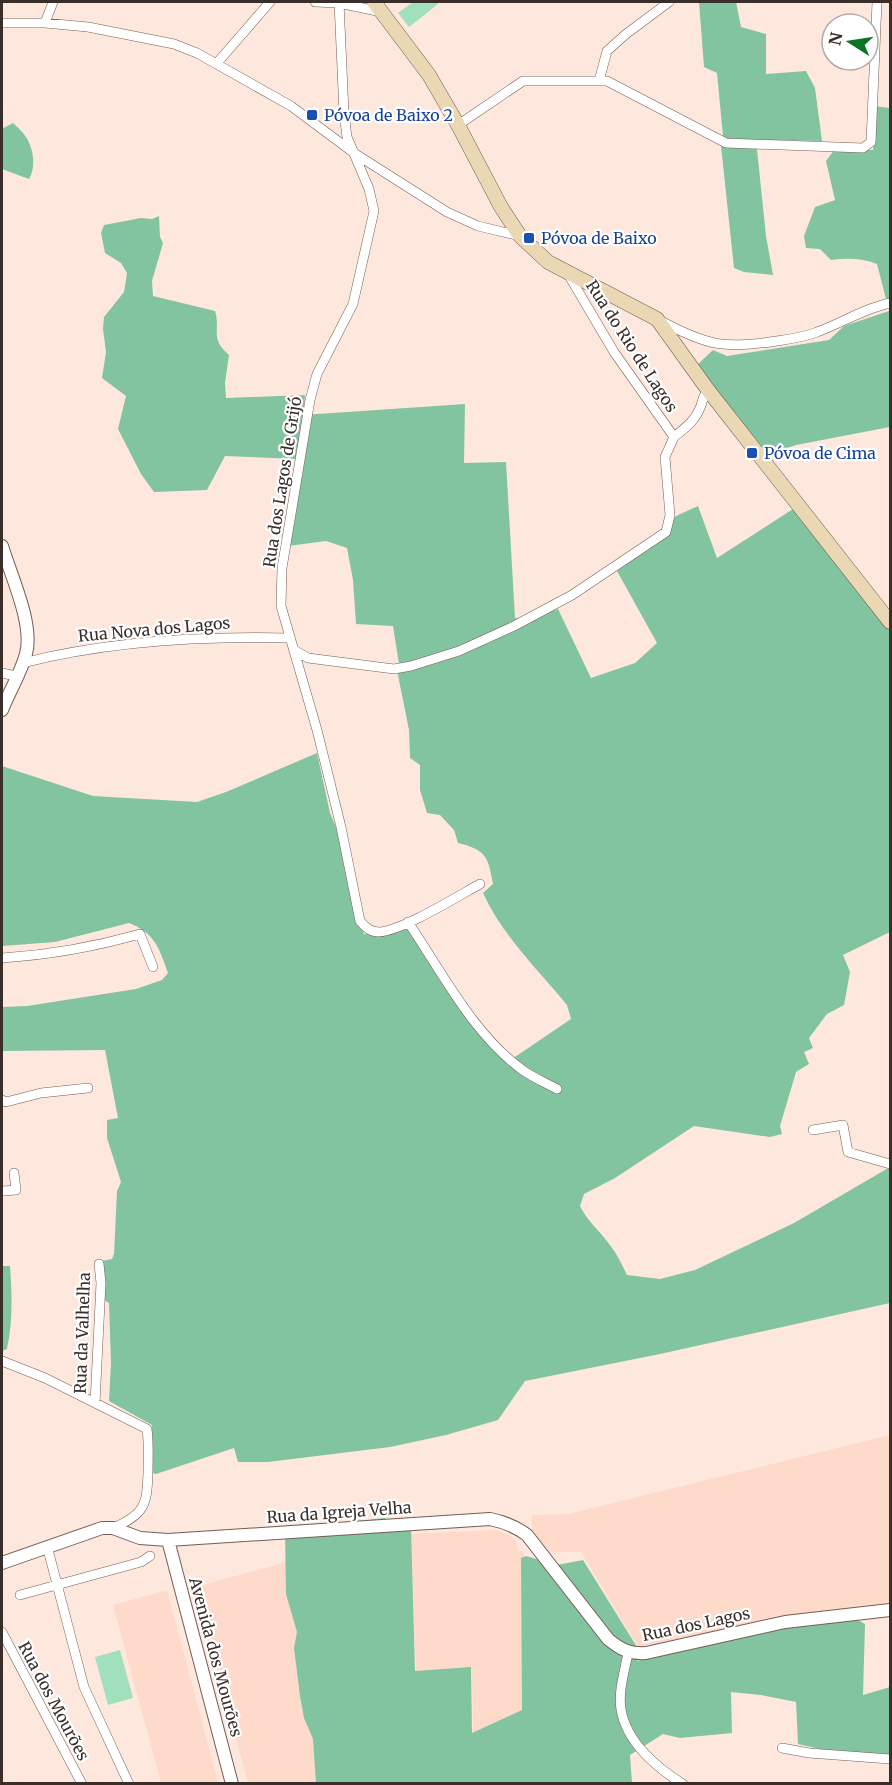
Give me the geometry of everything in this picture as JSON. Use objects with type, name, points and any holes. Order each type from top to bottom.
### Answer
[{"type":"main road","points":[[378,7],[429,75],[501,207],[520,236],[548,262],[657,319],[708,390],[891,622]]},
{"type":"street","points":[[45,22],[53,2]]},
{"type":"street","points":[[217,63],[270,2]]},
{"type":"street","points":[[315,2],[339,2],[378,7]]},
{"type":"street","name":"Rua dos Lagos de Grijó","points":[[339,2],[347,137],[369,189],[374,211],[353,304],[317,374],[310,400],[282,568],[281,606],[333,797],[360,921],[367,929],[379,932],[408,922],[480,884]]},
{"type":"street","points":[[599,81],[607,51],[669,2]]},
{"type":"street","points":[[458,125],[523,81],[607,81],[726,143],[863,148],[872,142],[877,2]]},
{"type":"street","points":[[2,23],[45,22],[88,27],[174,44],[217,63],[291,106],[354,153],[447,212],[478,226],[520,236]]},
{"type":"street","name":"Rua do Rio de Lagos","points":[[566,271],[614,352],[674,437]]},
{"type":"street","points":[[657,319],[690,336],[720,345],[744,346],[815,333],[878,305],[891,303]]},
{"type":"street","name":"Rua do Rio de Lagos","points":[[294,650],[308,658],[394,669],[411,666],[468,646],[514,626],[572,596],[666,532],[670,515],[665,457],[674,437],[690,424],[708,390]]},
{"type":"street","points":[[2,546],[26,623],[28,642],[23,663],[2,710]]},
{"type":"street","name":"Rua Nova dos Lagos","points":[[23,663],[64,652],[128,643],[245,637],[289,638]]},
{"type":"street","points":[[2,673],[16,676]]},
{"type":"street","points":[[408,922],[453,992],[493,1044],[524,1072],[557,1089]]},
{"type":"street","points":[[2,958],[43,956],[106,944],[140,934],[153,967]]},
{"type":"street","points":[[2,1100],[6,1102],[41,1093],[88,1088]]},
{"type":"street","points":[[813,1130],[843,1125],[848,1152],[891,1164]]},
{"type":"street","points":[[2,1191],[16,1190],[14,1173]]},
{"type":"street","name":"Rua da Valhelha","points":[[95,1403],[101,1284],[99,1264]]},
{"type":"street","points":[[2,1361],[45,1378],[147,1429],[150,1447],[148,1495],[142,1509],[128,1522],[113,1528],[97,1529],[2,1563]]},
{"type":"street","name":"Rua da Igreja Velha","points":[[113,1528],[140,1538],[168,1540],[465,1520],[490,1519],[504,1522],[527,1535],[608,1639],[628,1653]]},
{"type":"street","name":"Avenida dos Mourões","points":[[168,1540],[232,1784]]},
{"type":"street","points":[[47,1546],[84,1686],[129,1784]]},
{"type":"street","points":[[20,1595],[141,1562],[150,1557]]},
{"type":"street","name":"Rua dos Lagos","points":[[683,1784],[650,1759],[624,1721],[621,1699],[628,1653],[646,1653],[784,1622],[891,1610]]},
{"type":"street","name":"Rua dos Mourões","points":[[2,1632],[82,1784]]},
{"type":"street","points":[[782,1748],[809,1753],[891,1759]]},
{"type":"shaded area","points":[[890,1435],[890,1605],[788,1617],[638,1647],[581,1552],[548,1552],[532,1532],[532,1515],[568,1514]]},
{"type":"shaded area","points":[[495,1530],[510,1535],[519,1551],[524,1551],[521,1783],[474,1783],[472,1669],[416,1671],[411,1534]]},
{"type":"shaded area","points":[[291,1561],[324,1783],[248,1783],[195,1587]]},
{"type":"shaded area","points":[[167,1590],[218,1783],[161,1783],[113,1605]]},
{"type":"green space","points":[[413,2],[437,2],[438,4],[409,27],[398,13]]},
{"type":"green space","points":[[699,2],[736,2],[741,27],[766,34],[766,74],[806,71],[815,88],[822,141],[756,140],[766,236],[773,275],[744,272],[734,268],[721,146],[723,136],[717,73],[704,67]]},
{"type":"green space","points":[[874,106],[890,108],[890,298],[886,299],[877,264],[855,259],[831,260],[820,249],[806,248],[804,236],[815,207],[835,200],[826,161],[835,149],[873,150],[876,134]]},
{"type":"green space","points":[[13,123],[25,135],[31,147],[33,164],[29,179],[2,169],[2,129]]},
{"type":"green space","points":[[159,216],[160,237],[163,243],[152,281],[153,296],[215,311],[217,339],[229,355],[225,383],[226,398],[305,395],[303,415],[465,404],[464,463],[506,462],[515,618],[525,619],[558,609],[591,678],[635,663],[657,643],[617,571],[660,539],[676,516],[698,506],[717,558],[793,509],[880,617],[890,608],[890,932],[843,955],[850,972],[844,1005],[827,1014],[809,1038],[813,1048],[804,1052],[809,1064],[796,1072],[780,1126],[782,1134],[770,1137],[694,1126],[615,1178],[584,1194],[580,1206],[613,1248],[627,1275],[660,1279],[695,1270],[794,1223],[890,1167],[890,1303],[660,1354],[525,1381],[498,1420],[446,1435],[390,1447],[268,1462],[238,1462],[234,1448],[156,1474],[152,1473],[152,1425],[109,1401],[111,1363],[109,1303],[104,1300],[102,1261],[112,1259],[114,1254],[117,1191],[121,1182],[107,1138],[107,1120],[118,1118],[105,1050],[2,1051],[2,1007],[27,1006],[136,989],[162,980],[168,973],[155,942],[145,932],[129,923],[55,942],[2,946],[2,766],[93,796],[197,802],[317,753],[330,813],[339,835],[355,911],[364,934],[407,927],[458,1003],[509,1061],[571,1019],[567,1005],[521,952],[491,908],[483,893],[493,884],[484,856],[475,848],[458,843],[454,830],[440,815],[427,813],[420,790],[420,765],[410,758],[409,730],[398,675],[399,664],[393,626],[356,624],[353,580],[347,548],[326,541],[288,546],[297,459],[225,456],[207,490],[154,492],[141,474],[118,429],[126,396],[102,378],[106,352],[104,317],[124,292],[127,273],[121,263],[105,253],[101,233],[104,225],[141,218],[152,219]]},
{"type":"green space","points":[[889,311],[890,427],[796,445],[766,455],[696,366],[713,350],[727,356],[829,340],[844,326]]},
{"type":"green space","points":[[2,1266],[10,1266],[12,1297],[9,1339],[7,1349],[2,1351]]},
{"type":"green space","points":[[384,1518],[411,1527],[415,1671],[471,1667],[472,1733],[522,1710],[521,1558],[526,1556],[557,1565],[583,1560],[637,1647],[637,1661],[698,1648],[746,1632],[856,1619],[865,1624],[863,1695],[890,1687],[890,1755],[845,1755],[798,1744],[796,1702],[731,1692],[732,1733],[680,1738],[663,1734],[630,1755],[632,1783],[316,1783],[313,1739],[304,1718],[300,1696],[294,1648],[297,1632],[286,1594],[285,1530]]},
{"type":"green space","points":[[120,1650],[133,1698],[108,1705],[95,1657]]},
{"type":"place","name":"Póvoa de Baixo 2","points":[[312,115]]},
{"type":"place","name":"Póvoa de Baixo","points":[[529,238]]},
{"type":"place","name":"Póvoa de Cima","points":[[752,453]]}]
